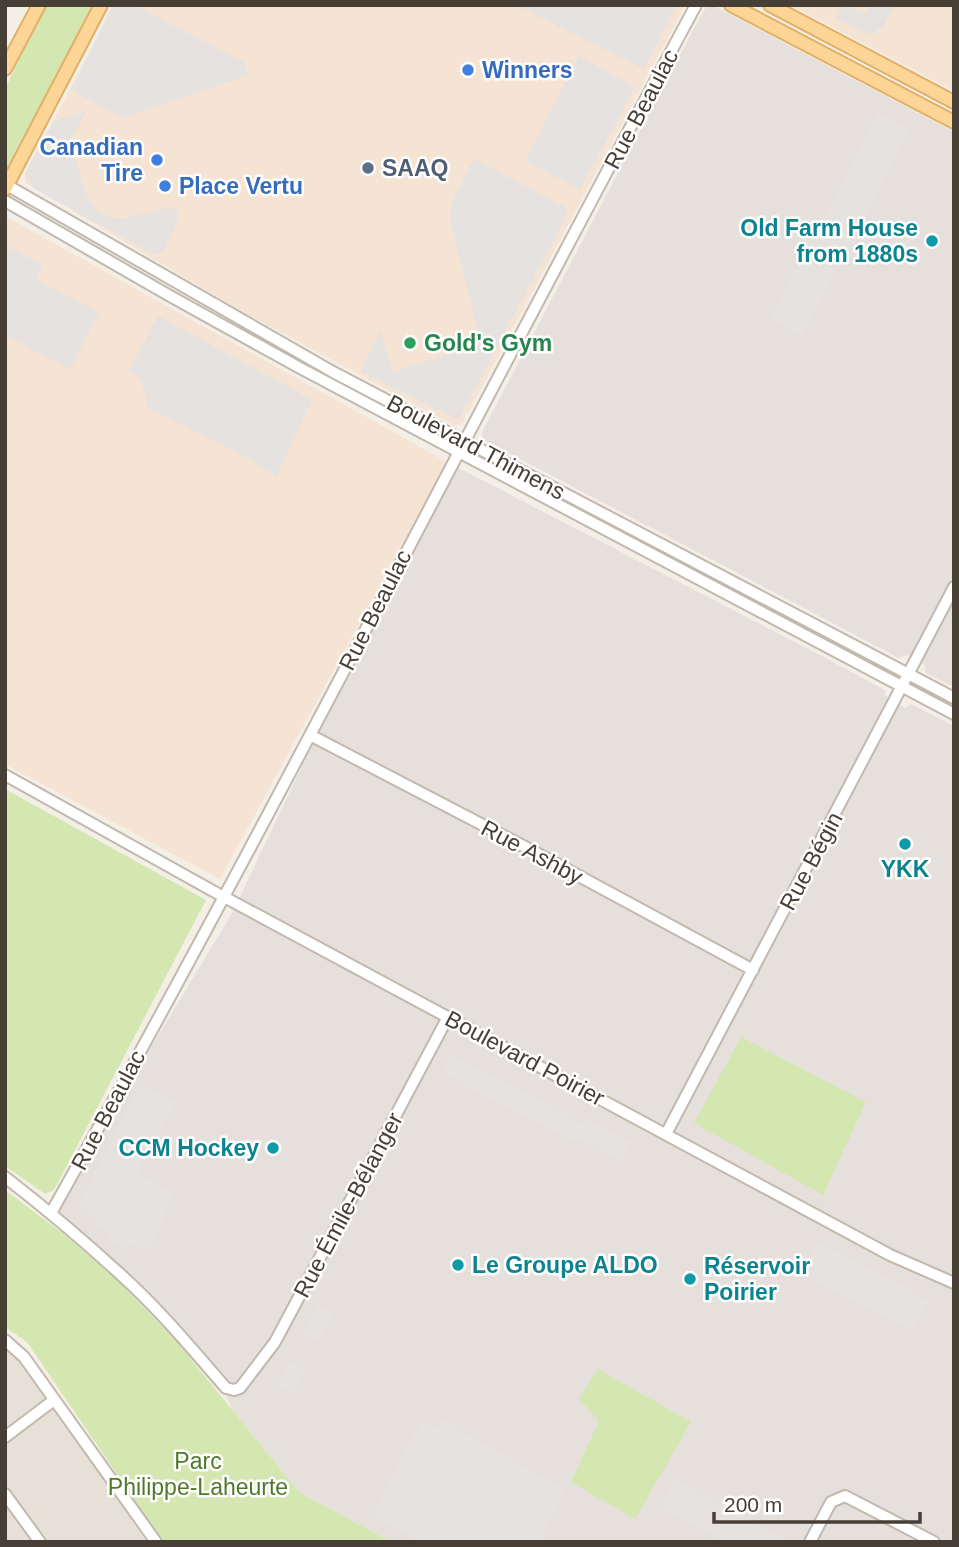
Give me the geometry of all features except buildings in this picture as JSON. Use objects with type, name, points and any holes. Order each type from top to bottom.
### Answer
[{"type":"main road","points":[[5,69],[38,5]]},
{"type":"main road","points":[[6,186],[101,5]]},
{"type":"main road","points":[[731,5],[954,122]]},
{"type":"main road","points":[[770,5],[954,102]]},
{"type":"street","name":"Rue Beaulac","points":[[51,1213],[310,735],[696,5]]},
{"type":"street","name":"Boulevard Thimens","points":[[6,186],[288,347],[954,698]]},
{"type":"street","name":"Boulevard Thimens","points":[[5,201],[170,296],[458,452],[954,714]]},
{"type":"street","name":"Rue Bégin","points":[[666,1134],[954,587]]},
{"type":"street","points":[[738,600],[744,588]]},
{"type":"street","points":[[819,643],[825,631]]},
{"type":"street","name":"Rue Ashby","points":[[310,735],[752,970]]},
{"type":"street","name":"Boulevard Poirier","points":[[5,775],[78,814],[122,842]]},
{"type":"street","name":"Boulevard Poirier","points":[[5,783],[122,842],[929,1273],[954,1283]]},
{"type":"street","name":"Rue Émile-Bélanger","points":[[51,1213],[121,1274],[155,1308],[226,1388],[240,1388],[275,1342],[448,1017]]},
{"type":"street","points":[[5,1177],[51,1213]]},
{"type":"street","name":"Boulevard Poirier","points":[[929,1273],[954,1290]]},
{"type":"street","points":[[5,1340],[23,1357],[156,1542]]},
{"type":"street","points":[[5,1437],[54,1400]]},
{"type":"street","points":[[5,1494],[36,1540]]},
{"type":"street","points":[[810,1542],[831,1502],[845,1496],[934,1542]]},
{"type":"shaded area","points":[[113,5],[133,5],[244,62],[248,75],[123,118],[71,90]]},
{"type":"shaded area","points":[[115,5],[685,5],[468,413],[466,412],[464,421],[455,426],[236,308],[26,183],[24,175]]},
{"type":"shaded area","points":[[515,5],[676,5],[644,69]]},
{"type":"shaded area","points":[[712,5],[954,132],[954,687],[926,673],[925,665],[908,655],[899,658],[482,439],[482,432],[693,30],[706,7]]},
{"type":"shaded area","points":[[789,5],[954,5],[954,91],[804,12]]},
{"type":"shaded area","points":[[843,5],[865,14],[870,5],[895,5],[883,26],[870,35],[836,18]]},
{"type":"shaded area","points":[[579,56],[635,87],[580,189],[525,161]]},
{"type":"shaded area","points":[[87,111],[70,141],[86,195],[105,216],[123,219],[177,206],[178,221],[162,252],[153,254],[33,188],[26,171],[53,122]]},
{"type":"shaded area","points":[[878,114],[910,131],[802,337],[770,319]]},
{"type":"shaded area","points":[[474,159],[565,207],[567,215],[458,420],[361,372],[380,331],[393,372],[481,344],[450,213],[454,196]]},
{"type":"shaded area","points":[[5,216],[447,462],[220,879],[5,764]]},
{"type":"shaded area","points":[[6,246],[43,265],[36,280],[99,312],[70,369],[5,335]]},
{"type":"shaded area","points":[[158,316],[312,400],[276,476],[236,451],[148,408],[141,379],[129,371]]},
{"type":"shaded area","points":[[447,462],[822,656],[886,691],[884,695],[905,708],[911,704],[954,726],[954,1542],[392,1542],[299,1492],[233,1411],[216,1371],[130,1275],[51,1213],[231,915]]},
{"type":"shaded area","points":[[452,1055],[583,1124],[586,1119],[631,1142],[622,1160],[579,1137],[575,1143],[443,1073]]},
{"type":"shaded area","points":[[142,1084],[177,1102],[137,1172],[175,1194],[147,1251],[132,1244],[128,1250],[106,1239],[109,1234],[99,1229],[77,1206]]},
{"type":"shaded area","points":[[819,1241],[929,1301],[913,1330],[801,1276]]},
{"type":"shaded area","points":[[317,1304],[334,1313],[319,1342],[302,1334]]},
{"type":"shaded area","points":[[5,1347],[22,1364],[147,1542],[5,1542]]},
{"type":"shaded area","points":[[290,1361],[306,1369],[293,1394],[277,1386]]},
{"type":"shaded area","points":[[441,1419],[567,1491],[539,1542],[423,1542],[373,1516],[422,1420],[437,1428]]},
{"type":"shaded area","points":[[674,1480],[786,1540],[785,1542],[724,1542],[660,1507]]},
{"type":"green space","points":[[45,5],[95,5],[8,173],[5,173],[5,89]]},
{"type":"green space","points":[[5,789],[206,900],[54,1190],[45,1194],[5,1166]]},
{"type":"green space","points":[[741,1037],[866,1102],[823,1195],[694,1123]]},
{"type":"green space","name":"Parc Philippe-Laheurte","points":[[5,1190],[65,1235],[119,1282],[177,1342],[299,1492],[392,1542],[163,1542],[27,1342],[5,1327]]},
{"type":"green space","points":[[598,1369],[691,1422],[635,1519],[571,1482],[599,1421],[579,1399]]},
{"type":"place","name":"Winners","points":[[468,70]]},
{"type":"place","name":"Canadian Tire","points":[[157,160]]},
{"type":"place","name":"SAAQ","points":[[368,168]]},
{"type":"place","name":"Place Vertu","points":[[165,186]]},
{"type":"place","name":"Old Farm House from 1880s","points":[[932,241]]},
{"type":"place","name":"Gold's Gym","points":[[410,343]]},
{"type":"place","name":"YKK","points":[[905,844]]},
{"type":"place","name":"CCM Hockey","points":[[273,1148]]},
{"type":"place","name":"Le Groupe ALDO","points":[[458,1265]]},
{"type":"place","name":"Réservoir Poirier","points":[[690,1279]]}]
